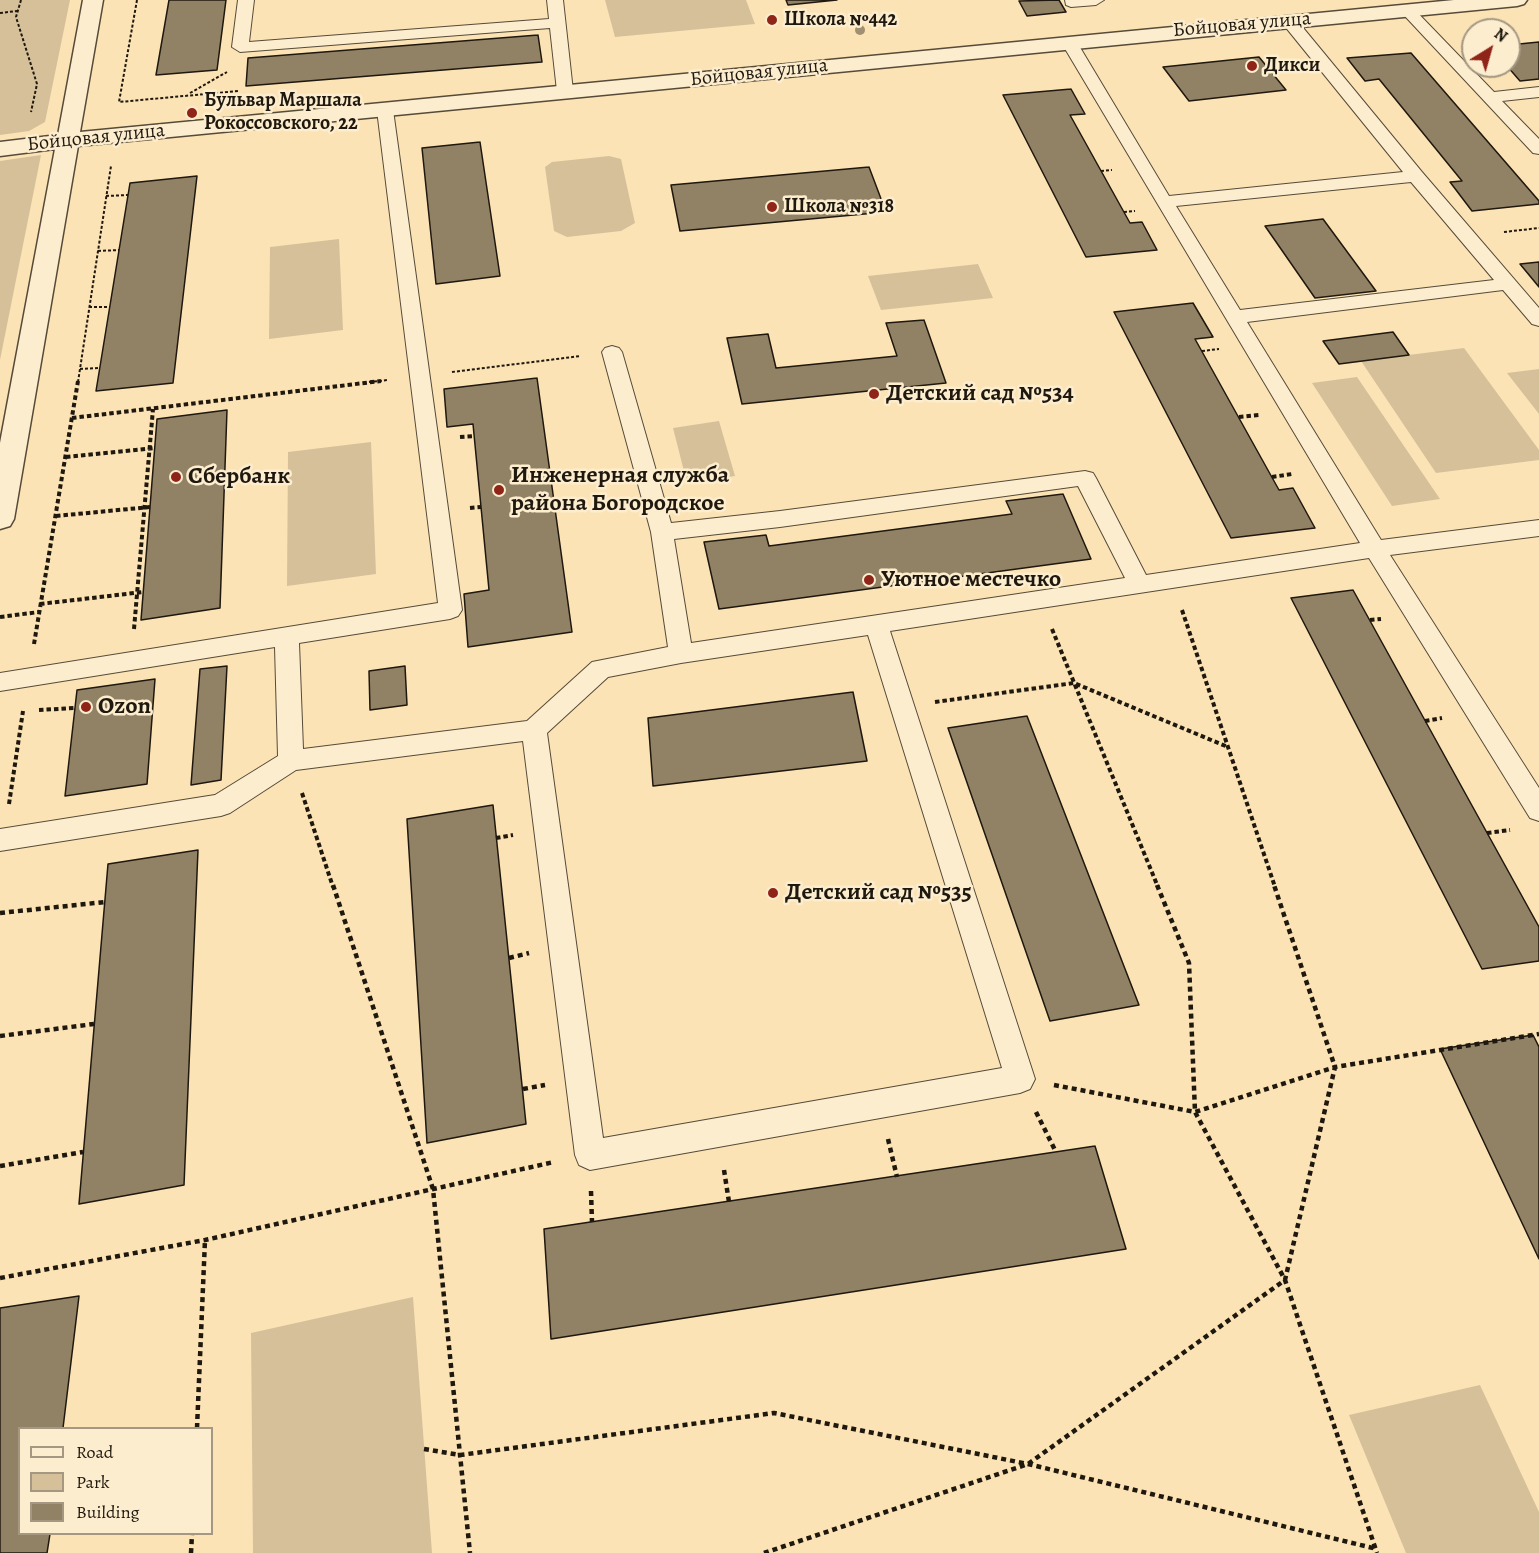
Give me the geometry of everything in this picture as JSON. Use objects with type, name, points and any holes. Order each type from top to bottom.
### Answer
[{"type":"street","points":[[0,519],[93,0]]},
{"type":"street","name":"Бойцовая улица","points":[[0,149],[68,140],[1289,21],[1414,6],[1517,0]]},
{"type":"lane","points":[[246,0],[240,47],[558,22]]},
{"type":"lane","points":[[555,0],[565,92]]},
{"type":"lane","points":[[1072,5],[1096,0]]},
{"type":"lane","points":[[1414,6],[1490,97],[1539,149]]},
{"type":"lane","points":[[1289,21],[1416,176],[1539,320]]},
{"type":"lane","points":[[1069,42],[1375,549],[1539,810]]},
{"type":"lane","points":[[1490,97],[1539,92]]},
{"type":"lane","points":[[0,682],[450,610],[385,110]]},
{"type":"lane","points":[[1164,202],[1416,176]]},
{"type":"lane","points":[[1234,317],[1508,284]]},
{"type":"lane","points":[[612,352],[662,532],[681,654]]},
{"type":"lane","points":[[662,532],[780,519],[1085,478],[1140,585]]},
{"type":"lane","points":[[2,840],[221,805],[291,761],[534,730],[602,669],[681,654],[1375,549],[1539,528]]},
{"type":"lane","points":[[534,730],[590,1155],[1020,1079],[877,626]]},
{"type":"lane","points":[[287,636],[291,761]]},
{"type":"path","points":[[21,0],[16,17],[37,84],[31,112]]},
{"type":"path","points":[[137,0],[119,102],[222,92]]},
{"type":"path","points":[[0,13],[17,11]]},
{"type":"path","points":[[186,95],[234,68],[240,47]]},
{"type":"path","points":[[2,840],[66,457],[111,160]]},
{"type":"path","points":[[106,196],[128,195]]},
{"type":"path","points":[[98,251],[119,250]]},
{"type":"path","points":[[89,307],[110,307]]},
{"type":"path","points":[[72,418],[612,352]]},
{"type":"path","points":[[80,369],[100,368]]},
{"type":"path","points":[[133,635],[144,508],[152,449],[153,409]]},
{"type":"path","points":[[66,457],[152,449]]},
{"type":"path","points":[[56,516],[150,507]]},
{"type":"path","points":[[764,1553],[1028,1464],[1286,1280],[1335,1067],[1173,580]]},
{"type":"path","points":[[40,604],[143,592]]},
{"type":"path","points":[[1040,601],[1189,963],[1195,1112],[1286,1280],[1377,1551]]},
{"type":"path","points":[[0,617],[39,612]]},
{"type":"path","points":[[902,707],[1074,683],[1228,747]]},
{"type":"path","points":[[23,712],[74,708]]},
{"type":"path","points":[[291,761],[433,1189],[470,1553]]},
{"type":"path","points":[[0,913],[105,902]]},
{"type":"path","points":[[0,1036],[94,1024]]},
{"type":"path","points":[[1020,1079],[1195,1112],[1335,1067],[1539,1034]]},
{"type":"path","points":[[1020,1079],[1056,1152]]},
{"type":"path","points":[[0,1166],[83,1152]]},
{"type":"path","points":[[0,1278],[205,1240],[590,1155]]},
{"type":"path","points":[[197,1427],[205,1240]]},
{"type":"path","points":[[424,1449],[460,1455],[774,1413],[1028,1464],[1377,1551]]},
{"type":"path","points":[[191,1553],[192,1535]]},
{"type":"green space","points":[[0,0],[70,0],[45,122],[29,131],[0,135]]},
{"type":"green space","points":[[605,0],[746,0],[755,24],[615,37]]},
{"type":"green space","points":[[41,155],[0,360],[0,161]]},
{"type":"green space","points":[[609,156],[621,159],[635,223],[621,231],[567,237],[554,231],[545,167],[552,162]]},
{"type":"green space","points":[[339,239],[343,330],[269,339],[270,247]]},
{"type":"green space","points":[[978,264],[993,298],[881,310],[868,276]]},
{"type":"green space","points":[[1464,348],[1539,450],[1539,460],[1436,473],[1361,361]]},
{"type":"green space","points":[[1539,369],[1539,414],[1507,373]]},
{"type":"green space","points":[[1357,377],[1440,499],[1392,506],[1312,383]]},
{"type":"green space","points":[[719,421],[735,476],[687,483],[673,428]]},
{"type":"green space","points":[[371,442],[376,574],[287,586],[288,452]]},
{"type":"green space","points":[[413,1297],[432,1553],[253,1553],[251,1333]]},
{"type":"green space","points":[[1480,1385],[1539,1512],[1539,1553],[1406,1553],[1349,1415]]},
{"type":"building","points":[[169,0],[226,0],[217,70],[156,75]]},
{"type":"building","points":[[786,0],[837,0],[788,5]]},
{"type":"building","points":[[1059,0],[1066,12],[1027,16],[1019,1]]},
{"type":"building","points":[[538,35],[542,62],[246,86],[248,58]]},
{"type":"building","points":[[1539,42],[1539,79],[1520,81],[1517,78],[1521,78],[1521,44]]},
{"type":"building","points":[[1411,53],[1539,201],[1539,204],[1472,211],[1450,182],[1462,181],[1379,79],[1365,81],[1347,58]]},
{"type":"building","points":[[1259,57],[1286,90],[1189,101],[1163,67]]},
{"type":"building","points":[[1071,89],[1085,114],[1070,115],[1130,223],[1142,222],[1157,250],[1086,257],[1003,95]]},
{"type":"building","points":[[480,142],[500,276],[436,284],[422,148]]},
{"type":"building","points":[[869,167],[886,212],[680,231],[671,185]]},
{"type":"building","points":[[197,176],[173,383],[96,391],[130,183]]},
{"type":"building","points":[[1323,219],[1376,291],[1315,298],[1265,226]]},
{"type":"building","points":[[1539,262],[1539,287],[1520,264]]},
{"type":"building","points":[[1193,303],[1213,337],[1195,339],[1279,490],[1293,488],[1315,528],[1231,538],[1114,312]]},
{"type":"building","points":[[924,320],[946,383],[742,404],[727,338],[768,334],[776,368],[897,356],[886,323]]},
{"type":"building","points":[[1393,332],[1409,355],[1339,364],[1323,341]]},
{"type":"building","points":[[537,378],[572,632],[468,647],[464,594],[489,590],[473,424],[447,427],[444,389]]},
{"type":"building","points":[[227,410],[220,608],[141,620],[157,419]]},
{"type":"building","points":[[1063,494],[1091,559],[719,609],[704,542],[766,535],[769,546],[1012,514],[1006,501]]},
{"type":"building","points":[[1353,590],[1539,927],[1539,961],[1482,969],[1291,598]]},
{"type":"building","points":[[227,666],[221,780],[191,785],[200,669]]},
{"type":"building","points":[[405,666],[407,705],[370,710],[369,671]]},
{"type":"building","points":[[155,679],[147,784],[65,796],[77,690]]},
{"type":"building","points":[[853,692],[867,761],[653,786],[648,718]]},
{"type":"building","points":[[1027,716],[1139,1005],[1050,1021],[948,728]]},
{"type":"building","points":[[493,805],[526,1124],[427,1143],[407,819]]},
{"type":"building","points":[[198,850],[184,1185],[79,1204],[108,864]]},
{"type":"building","points":[[1533,1035],[1539,1047],[1539,1259],[1440,1049]]},
{"type":"building","points":[[1095,1146],[1126,1249],[551,1339],[544,1229]]},
{"type":"building","points":[[79,1296],[63,1427],[18,1427],[18,1535],[50,1535],[47,1553],[0,1553],[0,1308]]},
{"type":"place","name":"Школа №442","points":[[772,20]]},
{"type":"place","name":"Дикси","points":[[1252,66]]},
{"type":"place","name":"Бульвар Маршала Рокоссовского, 22","points":[[192,113]]},
{"type":"place","name":"Школа №318","points":[[772,207]]},
{"type":"place","name":"Детский сад №534","points":[[874,394]]},
{"type":"place","name":"Сбербанк","points":[[176,477]]},
{"type":"place","name":"Инженерная служба района Богородское","points":[[499,490]]},
{"type":"place","name":"Уютное местечко","points":[[869,580]]},
{"type":"place","name":"Ozon","points":[[86,707]]},
{"type":"place","name":"Детский сад №535","points":[[773,893]]}]
